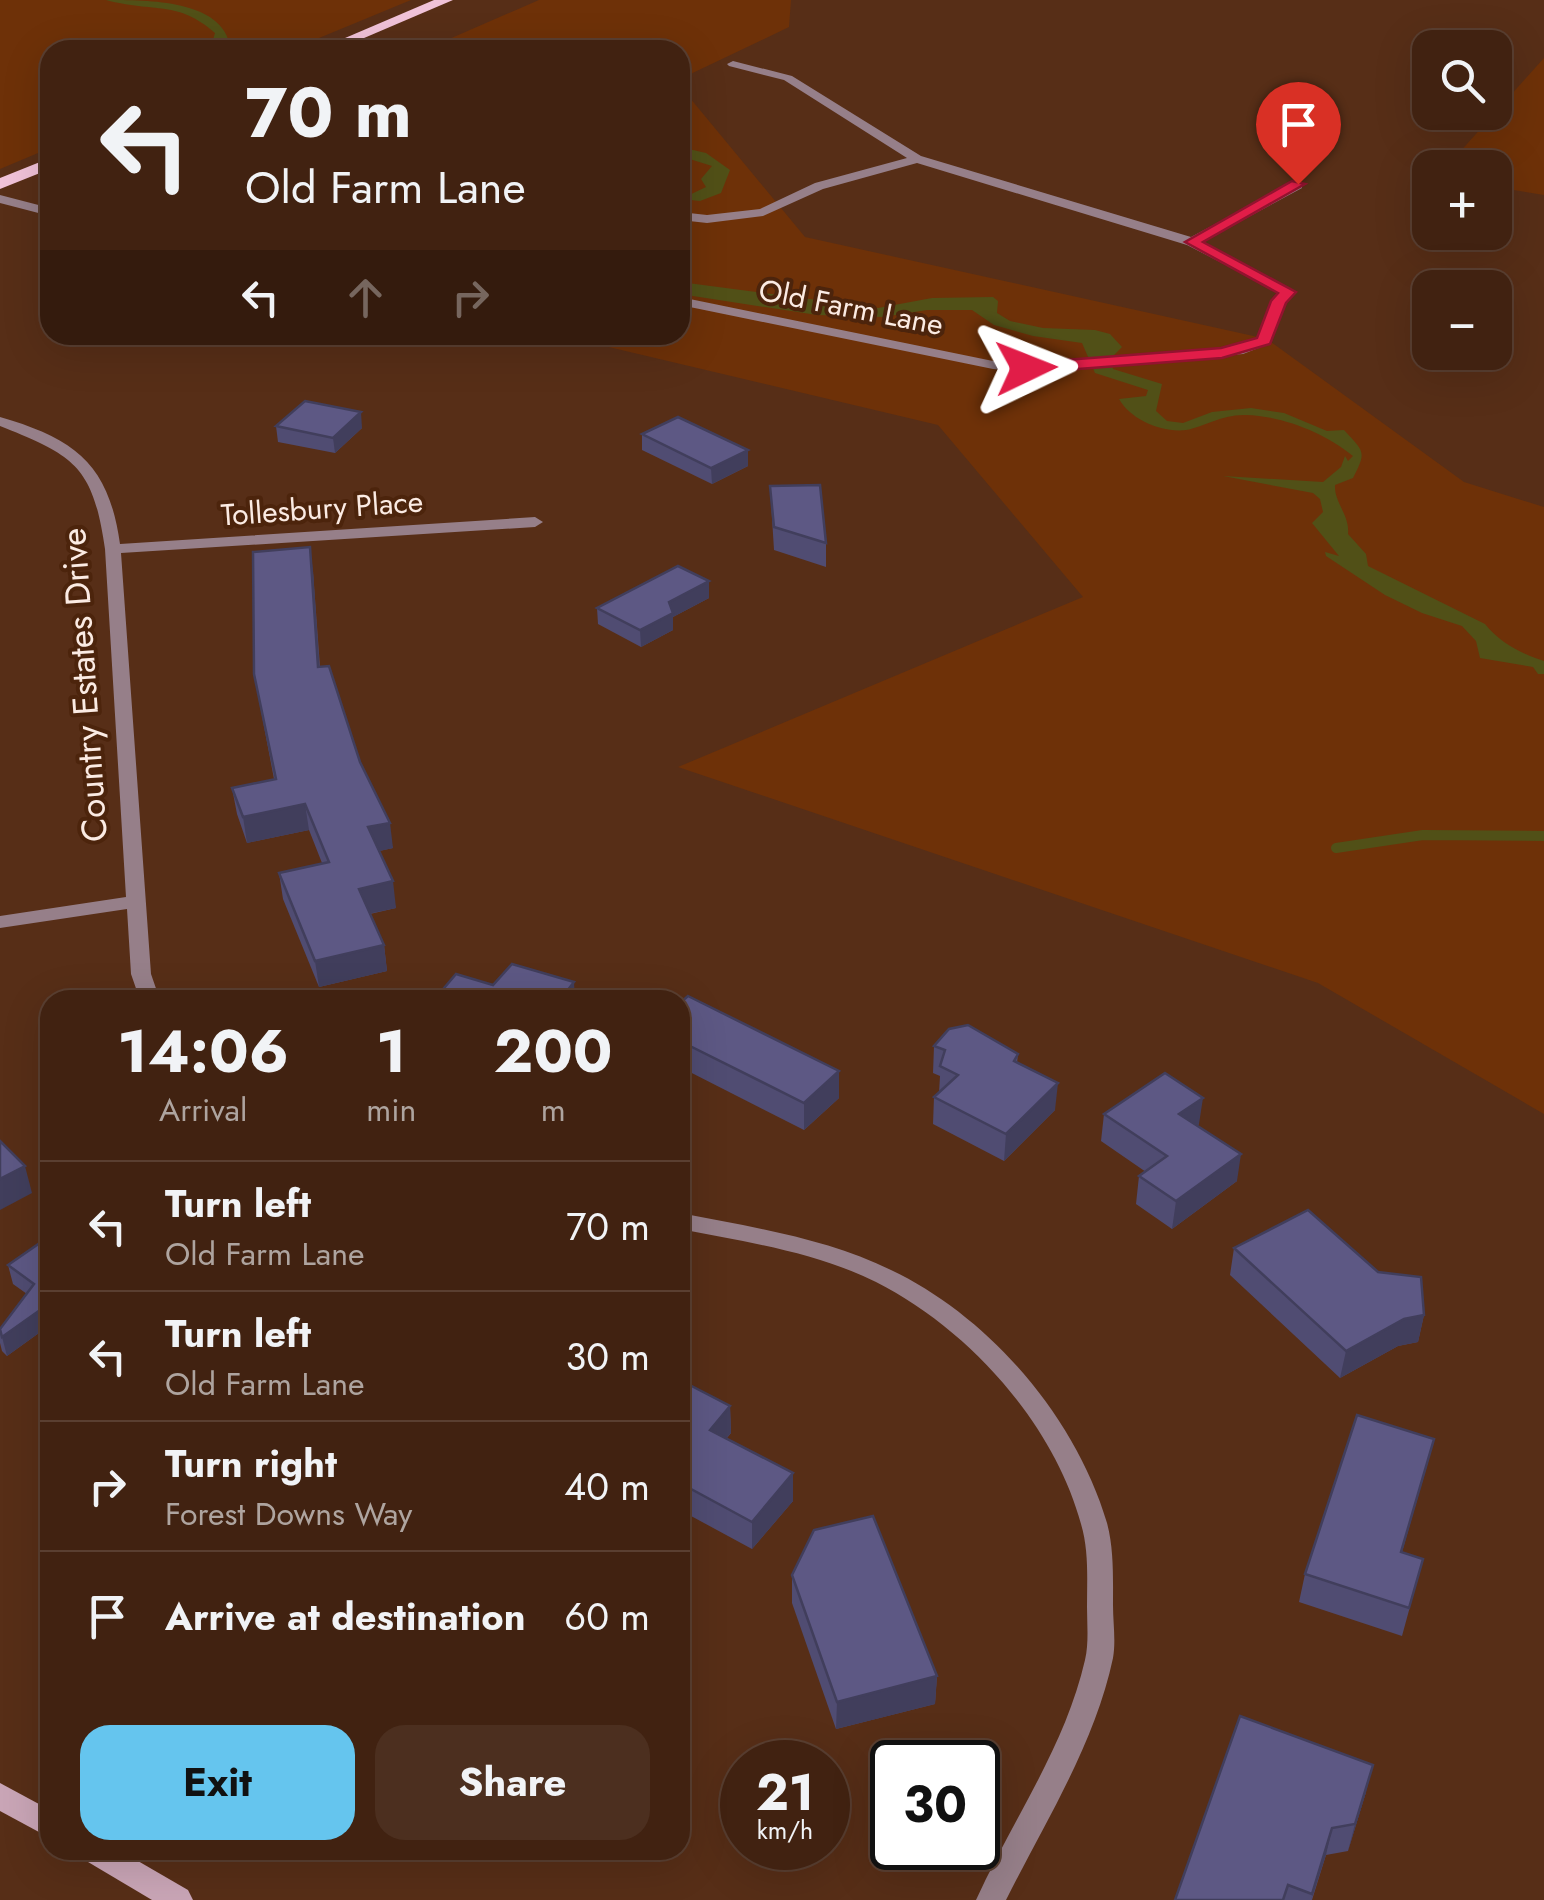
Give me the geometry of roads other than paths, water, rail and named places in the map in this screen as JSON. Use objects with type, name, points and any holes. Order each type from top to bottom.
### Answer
[{"type":"main road","points":[[348,40],[446,0]]},
{"type":"main road","points":[[0,184],[40,167]]},
{"type":"main road","points":[[0,1796],[40,1819]]},
{"type":"main road","points":[[110,1860],[178,1900]]},
{"type":"street","points":[[733,64],[788,78],[917,159],[1192,242],[1298,184]]},
{"type":"street","points":[[690,217],[764,212],[820,186],[917,159]]},
{"type":"street","points":[[0,200],[40,210]]},
{"type":"street","name":"Old Farm Lane","points":[[690,302],[993,365],[1026,368],[1222,353],[1264,341],[1279,301],[1288,292],[1192,242]]},
{"type":"street","name":"Country Estates Drive","points":[[0,421],[54,443],[95,478],[103,496],[113,549],[135,902],[141,974],[147,990]]},
{"type":"street","name":"Tollesbury Place","points":[[113,549],[535,522]]},
{"type":"street","points":[[0,922],[135,902]]},
{"type":"street","points":[[690,1223],[826,1254],[884,1276],[934,1304],[1012,1376],[1066,1459],[1094,1523],[1100,1655],[1080,1720],[992,1900]]},
{"type":"waterway","points":[[1336,848],[1423,835],[1544,836]]}]
